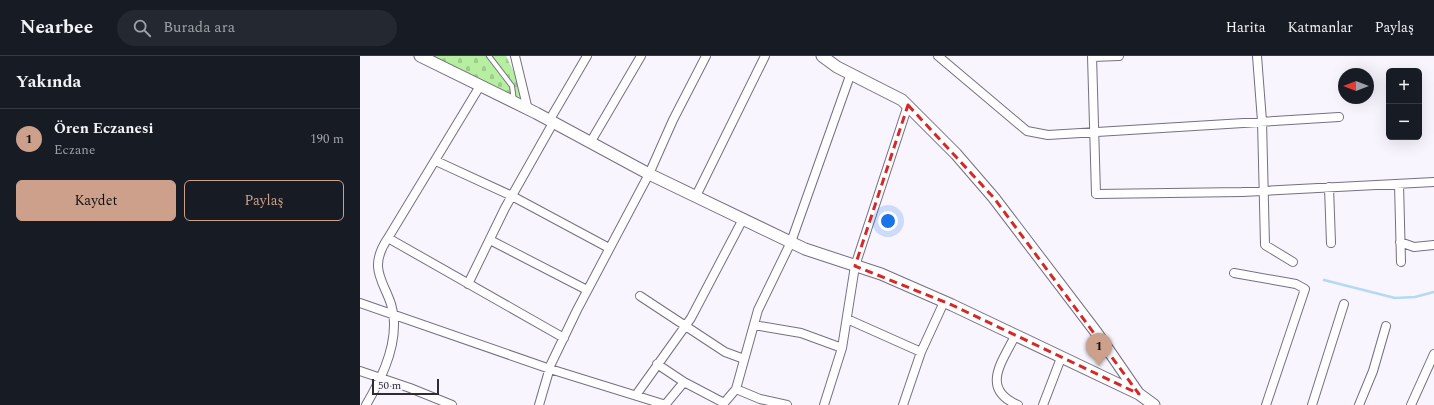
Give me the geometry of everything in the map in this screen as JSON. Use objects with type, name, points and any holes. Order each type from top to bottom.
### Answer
[{"type":"street","points":[[420,56],[528,110],[649,174],[805,249],[881,274],[944,302],[1139,394],[1154,405]]},
{"type":"street","points":[[515,56],[528,110]]},
{"type":"street","points":[[468,284],[512,196],[587,56]]},
{"type":"street","points":[[590,143],[641,56]]},
{"type":"street","points":[[539,405],[550,369],[564,338],[587,290],[649,174],[672,120],[706,56]]},
{"type":"street","points":[[696,196],[765,56]]},
{"type":"street","points":[[822,56],[902,100],[956,154],[994,198],[1096,332],[1139,394]]},
{"type":"street","points":[[938,56],[1027,131],[1048,135],[1339,117]]},
{"type":"street","points":[[1119,56],[1092,57],[1096,194],[1242,192],[1434,182]]},
{"type":"street","points":[[1257,56],[1262,121],[1265,245],[1293,262]]},
{"type":"street","points":[[657,364],[684,382],[724,403],[736,389],[758,310],[791,242],[851,73]]},
{"type":"street","points":[[366,405],[382,378],[394,333],[394,316],[390,299],[377,265],[380,251],[436,162],[480,86]]},
{"type":"street","points":[[824,405],[842,348],[855,266],[908,105]]},
{"type":"street","points":[[436,162],[512,196],[609,248]]},
{"type":"street","points":[[1399,184],[1401,262]]},
{"type":"street","points":[[1330,187],[1331,242]]},
{"type":"street","points":[[636,395],[685,325],[743,219]]},
{"type":"street","points":[[388,238],[564,338]]},
{"type":"street","points":[[490,240],[587,290]]},
{"type":"street","points":[[1400,242],[1414,246],[1434,246]]},
{"type":"street","points":[[1234,273],[1296,284],[1305,289],[1266,405]]},
{"type":"street","points":[[640,296],[725,352],[744,358]]},
{"type":"street","points":[[903,405],[921,352],[944,302]]},
{"type":"street","points":[[360,303],[550,369],[666,405],[684,382]]},
{"type":"street","points":[[1312,405],[1344,304]]},
{"type":"street","points":[[847,319],[921,352]]},
{"type":"street","points":[[754,325],[801,333],[842,348]]},
{"type":"street","points":[[1359,405],[1373,371],[1386,326]]},
{"type":"street","points":[[1015,336],[996,374],[996,384],[1000,394],[1007,400],[1018,405]]},
{"type":"street","points":[[1411,405],[1434,354]]},
{"type":"street","points":[[1043,405],[1061,358]]},
{"type":"street","points":[[360,371],[410,388],[452,405]]},
{"type":"street","points":[[736,389],[760,398],[787,405]]},
{"type":"lane","points":[[489,56],[512,86],[514,103]]},
{"type":"highlighted area","points":[[908,105],[994,198],[1139,394],[952,305],[855,266]]},
{"type":"green space","points":[[429,56],[506,56],[518,80],[521,102]]},
{"type":"waterway","points":[[1324,280],[1395,298],[1415,297],[1434,292]]},
{"type":"place","name":"Ören Eczanesi","points":[[1099,366]]}]
